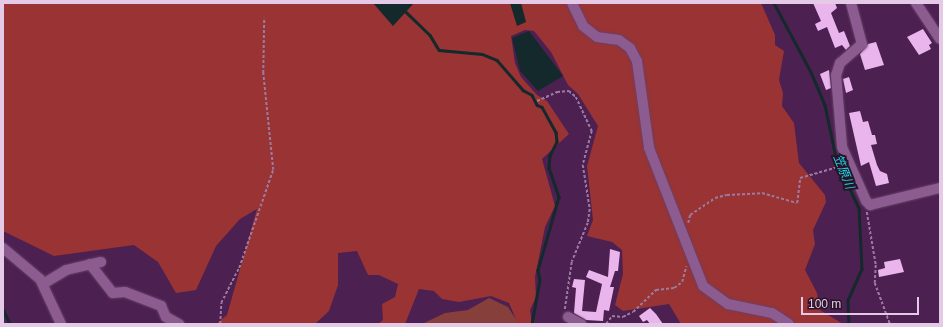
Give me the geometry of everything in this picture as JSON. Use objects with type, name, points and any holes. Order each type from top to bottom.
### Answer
[{"type":"street","points":[[572,3],[583,26],[597,38],[619,40],[630,48],[637,61],[645,131],[703,286],[712,294],[728,304],[772,313],[789,324]]},
{"type":"street","points":[[851,3],[862,44],[840,63],[836,75],[842,147],[848,163],[870,205],[940,188]]},
{"type":"street","points":[[916,3],[940,39]]},
{"type":"street","points":[[3,248],[34,271],[43,284],[61,324]]},
{"type":"street","points":[[43,284],[66,270],[101,262]]},
{"type":"street","points":[[90,264],[113,293],[126,292],[161,306],[166,317],[179,324]]},
{"type":"street","points":[[568,317],[581,324]]},
{"type":"path","points":[[220,324],[221,303],[239,268],[273,170],[263,73],[264,18]]},
{"type":"path","points":[[537,101],[557,92],[569,91],[576,97],[592,131],[583,165],[590,209],[572,262],[564,307],[568,317]]},
{"type":"path","points":[[686,243],[690,215],[715,198],[753,192],[797,203],[800,200],[799,181],[804,174],[848,163]]},
{"type":"path","points":[[870,205],[867,221],[876,265],[875,283],[890,324]]},
{"type":"path","points":[[606,324],[612,316],[633,312],[656,290],[674,288],[682,282],[686,265]]},
{"type":"path","points":[[923,324],[937,324]]},
{"type":"shaded area","points":[[3,3],[761,3],[775,35],[775,45],[784,51],[779,80],[783,93],[782,106],[794,123],[799,163],[825,195],[826,202],[813,230],[815,244],[805,270],[817,293],[820,310],[843,324],[681,324],[669,304],[623,311],[615,305],[623,274],[622,250],[612,242],[587,236],[593,220],[587,166],[598,126],[578,94],[568,85],[551,52],[534,31],[525,30],[511,36],[515,63],[521,77],[537,95],[547,101],[569,134],[542,159],[555,206],[545,227],[535,277],[536,297],[530,310],[532,324],[518,324],[509,303],[491,296],[459,302],[442,299],[434,291],[419,289],[405,324],[378,324],[383,320],[382,304],[395,297],[398,284],[379,275],[368,275],[357,251],[338,253],[338,285],[329,311],[315,324],[216,324],[227,315],[257,209],[240,219],[216,246],[196,290],[176,293],[158,262],[134,245],[54,256],[3,231]]},
{"type":"shaded area","points":[[373,3],[414,3],[393,26]]},
{"type":"shaded area","points":[[510,3],[521,3],[526,22],[517,26]]},
{"type":"shaded area","points":[[529,31],[563,76],[538,91],[520,71],[512,38]]},
{"type":"shaded area","points":[[489,298],[508,307],[519,324],[422,324],[445,313],[468,310]]},
{"type":"building","points":[[813,3],[835,3],[837,8],[831,13],[839,33],[844,31],[850,46],[846,50],[842,45],[835,48],[827,27],[818,31],[815,24],[821,21]]},
{"type":"building","points":[[923,29],[932,43],[929,45],[931,49],[919,55],[907,37]]},
{"type":"building","points":[[876,42],[884,65],[865,70],[860,54],[868,44]]},
{"type":"building","points":[[829,70],[831,88],[826,90],[820,74]]},
{"type":"building","points":[[849,77],[853,90],[846,93],[843,79]]},
{"type":"building","points":[[860,111],[863,122],[868,121],[872,135],[875,135],[877,144],[871,145],[877,165],[880,171],[887,174],[889,183],[876,186],[869,162],[861,166],[849,113]]},
{"type":"building","points":[[610,249],[620,252],[618,271],[615,271],[610,287],[614,287],[609,311],[604,310],[603,321],[586,320],[574,313],[576,288],[572,287],[574,279],[585,280],[582,311],[596,312],[602,284],[586,277],[589,270],[608,277]]},
{"type":"building","points":[[900,259],[904,272],[879,277],[878,270],[885,268],[884,262]]},
{"type":"building","points":[[650,308],[663,324],[650,324],[647,320],[643,322],[639,316]]},
{"type":"waterway","name":"笠原川","points":[[774,3],[811,72],[825,105],[837,162],[859,208],[862,269],[848,300],[849,324]]},
{"type":"waterway","points":[[404,10],[430,35],[439,50],[482,54],[497,60],[523,90],[532,95],[537,105],[542,107],[556,132],[557,142],[550,156],[549,168],[559,197],[538,270],[540,280],[532,324]]},
{"type":"waterway","points":[[3,309],[10,324]]}]
